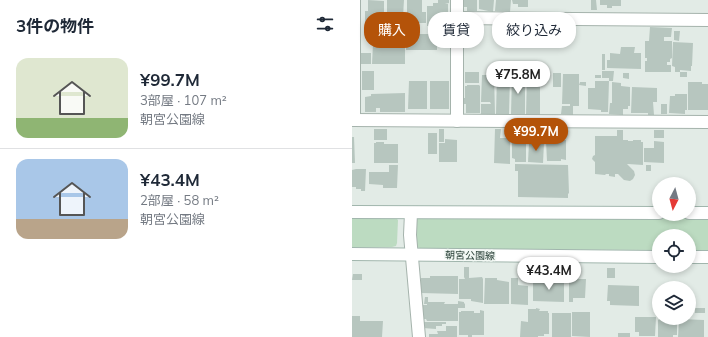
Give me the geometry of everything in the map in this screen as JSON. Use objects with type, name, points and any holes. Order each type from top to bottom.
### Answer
[{"type":"street","points":[[354,0],[353,120],[708,122]]},
{"type":"street","points":[[457,0],[457,12]]},
{"type":"street","points":[[484,18],[708,20]]},
{"type":"street","points":[[457,48],[457,121]]},
{"type":"street","points":[[352,212],[652,213]]},
{"type":"street","points":[[411,213],[410,235],[419,337]]},
{"type":"street","points":[[696,213],[708,213]]},
{"type":"street","name":"朝宮公園線","points":[[352,254],[652,257]]},
{"type":"street","points":[[696,257],[708,257]]},
{"type":"green space","points":[[352,217],[396,218],[398,220],[396,246],[352,247]]},
{"type":"green space","points":[[418,217],[652,218],[652,221],[696,221],[696,218],[698,218],[708,219],[708,250],[696,250],[696,229],[652,229],[652,250],[424,249],[416,247],[412,221]]},
{"type":"building","points":[[368,0],[384,1],[384,12],[365,12],[368,11]]},
{"type":"building","points":[[387,0],[404,0],[403,12],[387,12]]},
{"type":"building","points":[[407,0],[422,0],[422,12],[426,12],[426,23],[420,23],[420,12],[407,12]]},
{"type":"building","points":[[438,0],[449,0],[449,3],[445,4],[448,4],[448,12],[428,12],[427,26],[427,6],[433,6],[433,3],[438,3]]},
{"type":"building","points":[[464,0],[477,0],[477,11],[467,11],[467,7],[464,7]]},
{"type":"building","points":[[479,0],[494,0],[493,12],[479,9]]},
{"type":"building","points":[[496,0],[511,0],[510,12],[495,11]]},
{"type":"building","points":[[512,0],[528,0],[528,7],[518,7],[518,4],[513,4]]},
{"type":"building","points":[[591,0],[596,0],[597,10],[591,10]]},
{"type":"building","points":[[600,0],[621,0],[621,6],[612,6],[612,8],[607,8],[607,5],[600,5]]},
{"type":"building","points":[[650,27],[672,28],[671,37],[664,37],[664,41],[672,41],[672,58],[670,59],[670,62],[667,62],[667,65],[671,65],[671,72],[645,72],[645,61],[647,61],[647,58],[645,58],[645,41],[649,41]]},
{"type":"building","points":[[674,31],[680,31],[679,41],[674,40]]},
{"type":"building","points":[[420,34],[428,34],[428,48],[437,48],[437,50],[406,50],[406,48],[420,48]]},
{"type":"building","points":[[673,42],[693,43],[691,71],[680,70],[680,72],[675,72],[675,67],[672,66]]},
{"type":"building","points":[[621,47],[635,47],[634,53],[641,53],[641,69],[607,68],[607,60],[610,60],[610,53],[620,54]]},
{"type":"building","points":[[373,48],[405,48],[405,64],[372,64]]},
{"type":"building","points":[[361,53],[371,53],[371,64],[361,64]]},
{"type":"building","points":[[602,54],[605,54],[605,70],[602,70]]},
{"type":"building","points":[[362,71],[374,71],[374,90],[362,90]]},
{"type":"building","points":[[602,71],[614,71],[613,81],[609,81],[609,78],[602,78]]},
{"type":"building","points":[[465,72],[479,72],[479,83],[465,83]]},
{"type":"building","points":[[680,72],[687,72],[687,77],[680,77]]},
{"type":"building","points":[[553,73],[561,73],[561,87],[553,87]]},
{"type":"building","points":[[623,73],[629,73],[629,79],[623,78]]},
{"type":"building","points":[[542,74],[548,74],[548,82],[541,82]]},
{"type":"building","points":[[563,74],[579,74],[579,106],[573,106],[573,115],[561,114],[562,106],[570,106],[570,104],[562,104]]},
{"type":"building","points":[[482,75],[494,75],[495,114],[481,114],[481,104],[491,104],[490,102],[481,102]]},
{"type":"building","points":[[497,75],[509,75],[510,77],[509,114],[496,114]]},
{"type":"building","points":[[512,75],[524,75],[525,77],[525,114],[511,114]]},
{"type":"building","points":[[595,75],[601,75],[601,78],[595,78]]},
{"type":"building","points":[[527,76],[540,77],[540,115],[526,115]]},
{"type":"building","points":[[409,81],[427,81],[427,109],[408,109]]},
{"type":"building","points":[[430,81],[449,81],[449,109],[430,109]]},
{"type":"building","points":[[595,81],[609,81],[608,112],[588,109],[588,88],[595,88]]},
{"type":"building","points":[[580,82],[586,82],[586,86],[579,85]]},
{"type":"building","points":[[612,82],[621,83],[621,86],[630,87],[630,106],[628,106],[628,109],[623,109],[623,115],[609,114],[610,103],[612,103]]},
{"type":"building","points":[[688,82],[702,82],[702,84],[708,84],[708,110],[688,110]]},
{"type":"building","points":[[465,86],[480,86],[480,113],[466,113],[464,98]]},
{"type":"building","points":[[632,87],[657,88],[657,102],[653,102],[654,115],[648,115],[648,113],[631,113]]},
{"type":"building","points":[[405,93],[405,112],[380,112],[380,108],[376,108],[376,112],[365,112],[365,97],[371,96],[371,94]]},
{"type":"building","points":[[675,94],[687,94],[687,110],[685,110],[685,114],[669,113],[670,96],[675,96]]},
{"type":"building","points":[[661,104],[667,104],[667,114],[661,114]]},
{"type":"building","points":[[374,129],[387,129],[387,140],[374,140]]},
{"type":"building","points":[[439,129],[444,129],[444,142],[439,142]]},
{"type":"building","points":[[495,129],[501,129],[500,138],[510,138],[510,164],[494,163]]},
{"type":"building","points":[[534,129],[543,129],[543,139],[534,139]]},
{"type":"building","points":[[617,130],[623,130],[623,140],[628,140],[627,164],[634,171],[635,175],[630,181],[624,180],[618,174],[615,174],[615,177],[609,176],[609,174],[595,174],[595,162],[592,159],[595,155],[595,136],[617,136]]},
{"type":"building","points":[[654,130],[664,130],[664,138],[654,138]]},
{"type":"building","points":[[428,133],[437,133],[437,154],[428,154]]},
{"type":"building","points":[[352,137],[354,137],[355,163],[352,163]]},
{"type":"building","points":[[512,138],[526,138],[526,162],[515,162],[515,159],[512,158]]},
{"type":"building","points":[[445,139],[457,140],[457,162],[439,162],[439,143],[445,143]]},
{"type":"building","points":[[566,140],[566,160],[561,159],[561,161],[547,161],[546,141]]},
{"type":"building","points":[[641,140],[641,142],[643,142],[643,165],[628,164],[628,141]]},
{"type":"building","points":[[654,141],[664,142],[664,163],[644,162],[644,148],[654,148]]},
{"type":"building","points":[[384,142],[384,144],[398,144],[398,163],[374,163],[374,143]]},
{"type":"building","points":[[529,142],[544,143],[543,163],[528,162]]},
{"type":"building","points":[[515,164],[568,165],[568,198],[518,197],[518,171],[515,171]]},
{"type":"building","points":[[389,165],[398,165],[397,188],[383,188],[383,185],[369,184],[369,172],[389,172]]},
{"type":"building","points":[[646,165],[651,165],[651,171],[646,171]]},
{"type":"building","points":[[366,169],[365,191],[352,187],[352,170]]},
{"type":"building","points":[[464,267],[469,267],[469,278],[482,277],[483,303],[471,301],[471,299],[459,299],[459,279],[465,279]]},
{"type":"building","points":[[567,267],[574,267],[574,276],[567,276]]},
{"type":"building","points":[[607,268],[615,268],[615,278],[607,278]]},
{"type":"building","points":[[531,269],[534,269],[534,276],[531,276]]},
{"type":"building","points":[[353,274],[362,274],[362,280],[352,280]]},
{"type":"building","points":[[430,276],[458,276],[458,294],[421,293],[421,278],[430,278]]},
{"type":"building","points":[[485,278],[497,278],[497,280],[509,282],[509,304],[484,304]]},
{"type":"building","points":[[511,278],[518,278],[518,285],[528,286],[528,305],[511,304]]},
{"type":"building","points":[[569,279],[586,279],[585,298],[573,298],[573,302],[569,302]]},
{"type":"building","points":[[533,281],[564,281],[564,302],[533,301]]},
{"type":"building","points":[[608,285],[639,286],[639,306],[610,305],[610,301],[607,301]]},
{"type":"building","points":[[425,297],[428,297],[428,302],[458,304],[458,321],[427,321],[426,319],[421,319],[422,305],[427,305],[424,304]]},
{"type":"building","points":[[458,301],[464,302],[464,304],[465,303],[465,308],[458,308]]},
{"type":"building","points":[[696,308],[705,308],[705,313],[696,313]]},
{"type":"building","points":[[528,309],[540,309],[539,311],[548,311],[549,313],[549,334],[544,334],[544,336],[538,337],[520,337],[521,321],[528,322]]},
{"type":"building","points":[[480,310],[484,311],[484,335],[472,335],[472,337],[468,337],[468,335],[459,335],[459,312],[474,311],[474,313],[480,313]]},
{"type":"building","points":[[572,312],[590,312],[590,337],[572,336]]},
{"type":"building","points":[[552,313],[571,313],[571,337],[552,337]]},
{"type":"building","points":[[352,316],[360,316],[360,321],[383,321],[382,337],[352,337]]},
{"type":"building","points":[[635,317],[652,317],[652,325],[656,325],[655,336],[639,336],[639,332],[635,332]]},
{"type":"building","points":[[696,320],[704,320],[704,337],[678,337],[679,325],[696,325]]},
{"type":"building","points":[[423,322],[446,322],[446,324],[436,326],[436,329],[423,328]]},
{"type":"building","points":[[658,325],[677,325],[677,335],[673,335],[673,337],[658,337]]},
{"type":"building","points":[[446,326],[457,326],[457,337],[429,337],[429,334],[438,334],[437,331],[446,331]]},
{"type":"building","points":[[618,333],[630,333],[630,337],[618,337]]}]
